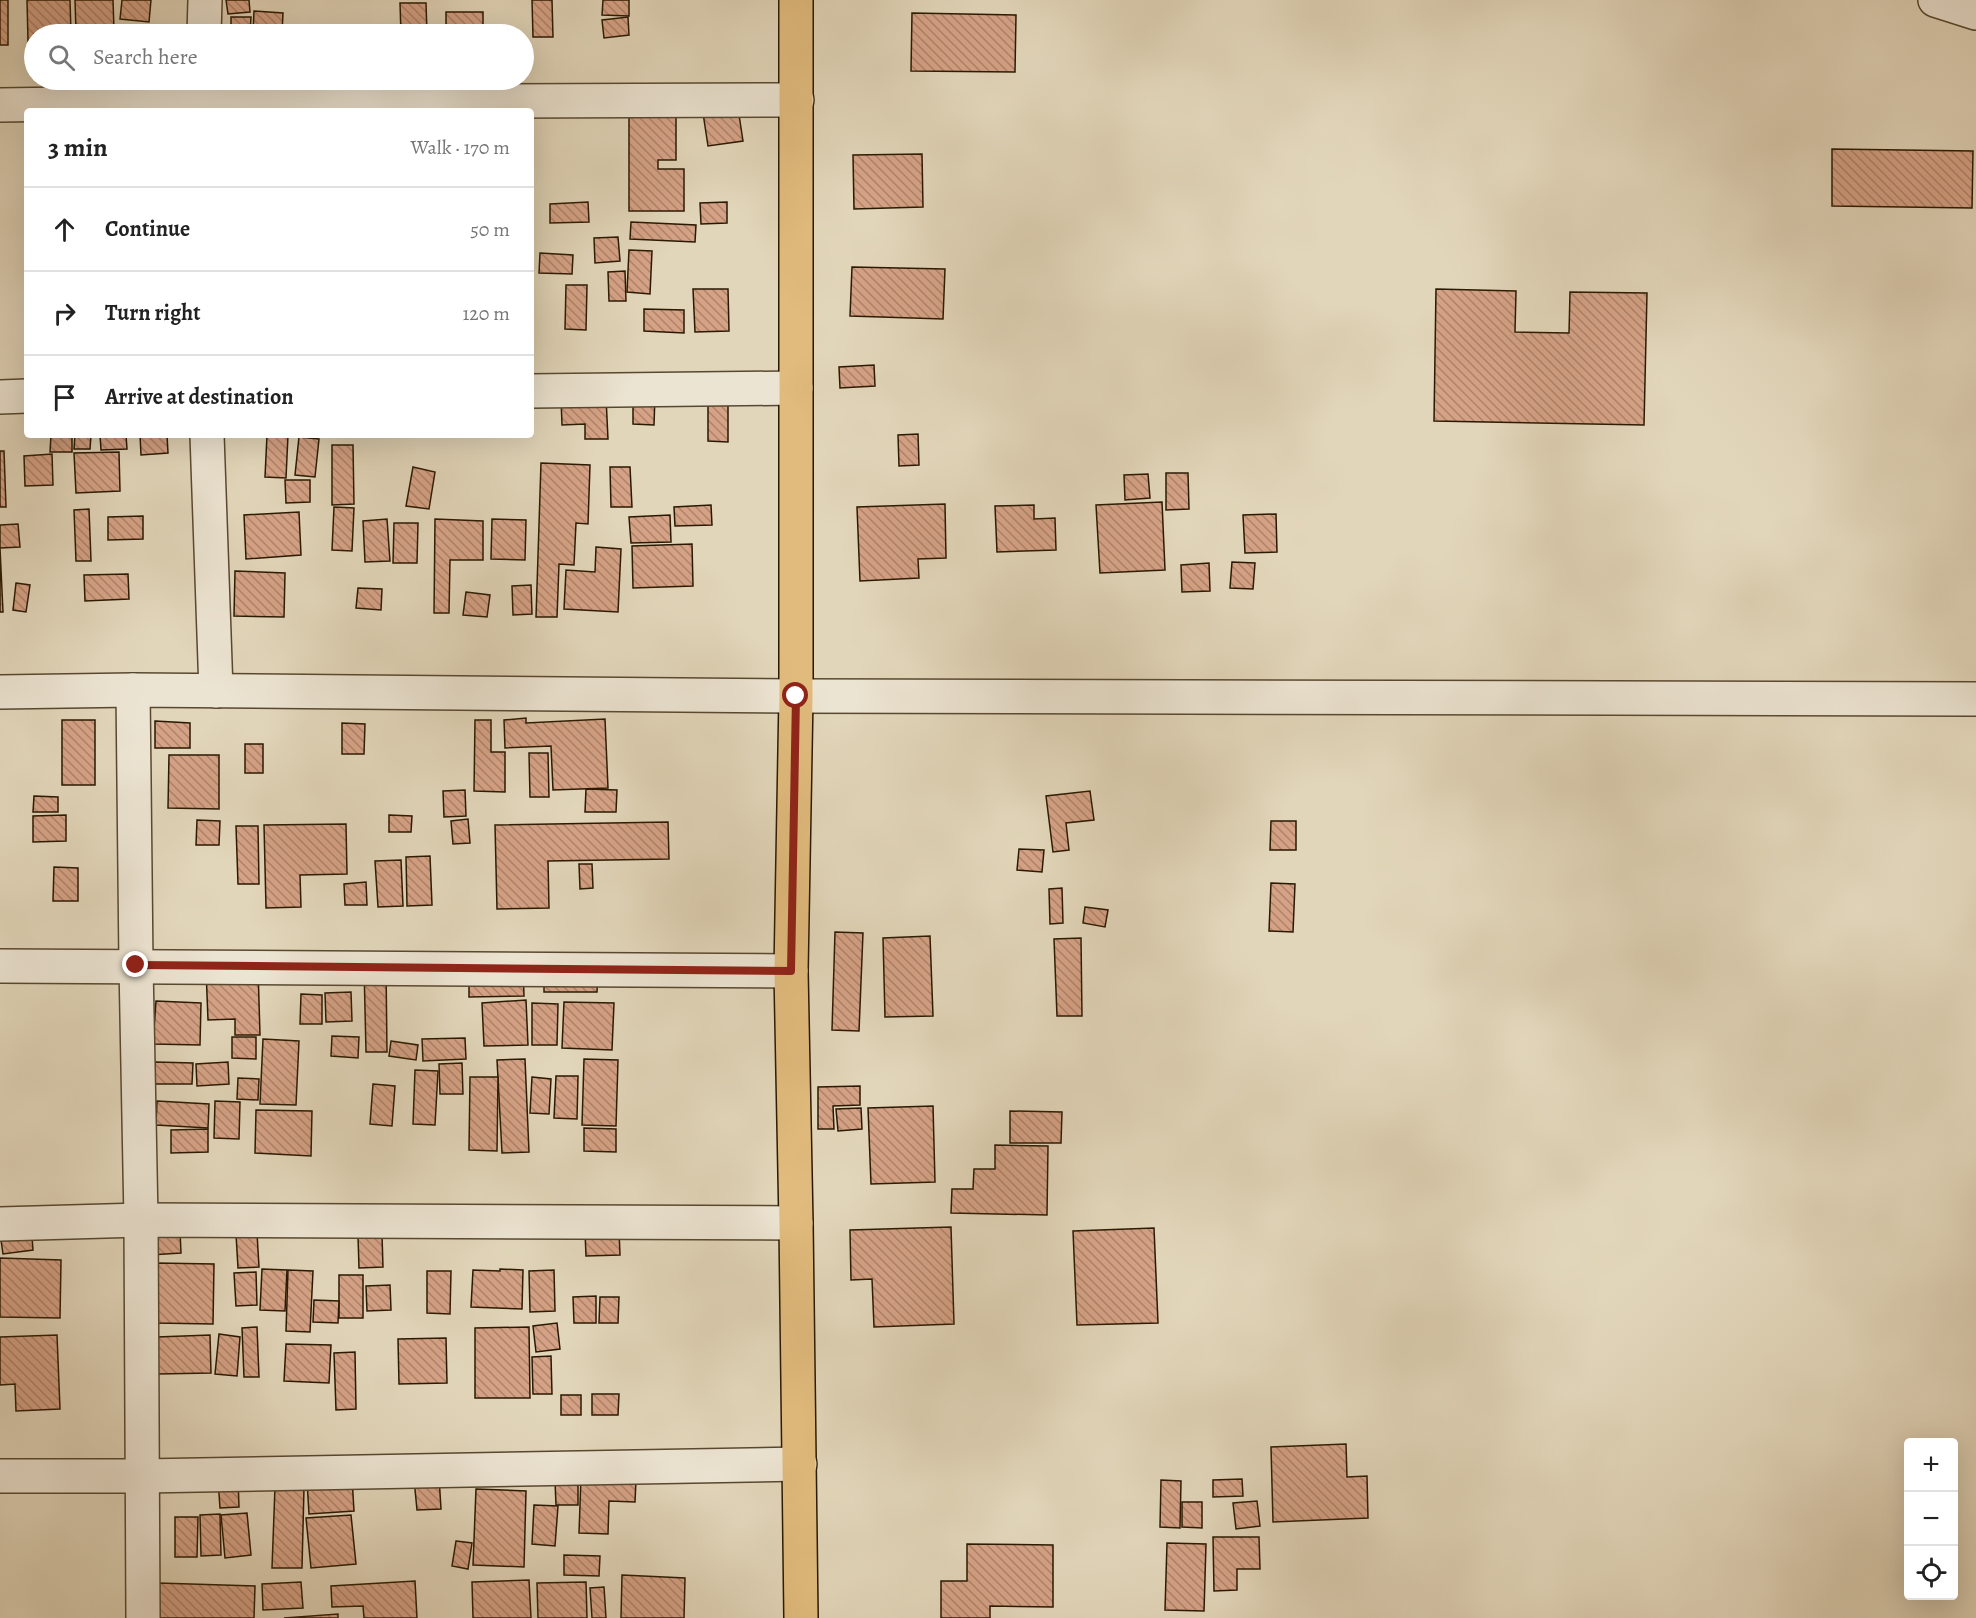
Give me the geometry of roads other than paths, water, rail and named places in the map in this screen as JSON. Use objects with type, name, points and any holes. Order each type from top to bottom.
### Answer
[{"type":"main road","points":[[796,0],[796,696],[791,971],[801,1618]]},
{"type":"street","points":[[204,24],[205,0]]},
{"type":"street","points":[[1935,0],[1976,13]]},
{"type":"street","points":[[0,105],[203,98],[797,100]]},
{"type":"street","points":[[534,392],[796,388]]},
{"type":"street","points":[[0,397],[24,396]]},
{"type":"street","points":[[207,438],[216,691]]},
{"type":"street","points":[[0,692],[133,690],[796,696],[1976,699]]},
{"type":"street","points":[[133,690],[141,1220],[143,1618]]},
{"type":"street","points":[[0,966],[136,965],[791,971]]},
{"type":"street","points":[[0,1224],[141,1220],[796,1223]]},
{"type":"street","points":[[0,1476],[142,1476],[800,1464]]}]
